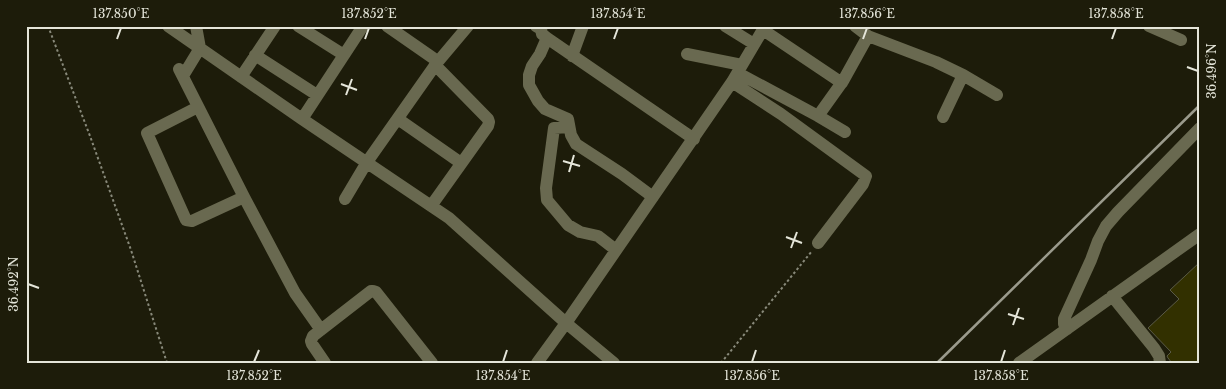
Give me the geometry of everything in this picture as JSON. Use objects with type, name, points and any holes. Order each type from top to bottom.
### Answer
[{"type":"street","points":[[168,26],[449,218],[566,323],[614,363]]},
{"type":"street","points":[[196,26],[200,48],[181,73],[295,292],[321,330]]},
{"type":"street","points":[[241,77],[275,26]]},
{"type":"street","points":[[298,26],[344,54]]},
{"type":"street","points":[[302,119],[363,26]]},
{"type":"street","points":[[386,26],[433,58],[438,68],[489,122],[431,206]]},
{"type":"street","points":[[345,199],[367,162],[436,64],[468,26]]},
{"type":"street","points":[[572,56],[582,26]]},
{"type":"street","points":[[725,26],[754,44]]},
{"type":"street","points":[[855,26],[868,36],[936,62],[963,75],[996,95]]},
{"type":"street","points":[[1149,26],[1181,40]]},
{"type":"street","points":[[537,363],[694,139],[764,28],[842,83]]},
{"type":"street","points":[[542,30],[572,56],[694,139]]},
{"type":"street","points":[[542,30],[540,54],[529,74],[529,85],[538,101],[545,109],[568,119],[571,135],[576,144],[653,197]]},
{"type":"street","points":[[818,116],[842,83],[868,36]]},
{"type":"street","points":[[687,54],[737,73],[845,132]]},
{"type":"street","points":[[255,55],[317,95]]},
{"type":"street","points":[[737,73],[780,114],[866,176],[863,184],[818,243]]},
{"type":"street","points":[[943,117],[963,75]]},
{"type":"street","points":[[198,107],[147,133],[186,220],[192,221],[244,197]]},
{"type":"street","points":[[398,119],[461,163]]},
{"type":"street","points":[[569,127],[554,128],[546,200],[568,225],[580,232],[598,236],[616,250]]},
{"type":"street","points":[[1067,329],[1064,319],[1106,226],[1200,128]]},
{"type":"street","points":[[1019,363],[1200,234]]},
{"type":"street","points":[[326,363],[311,341],[313,336],[371,291],[374,291],[429,362]]},
{"type":"street","points":[[1112,296],[1154,348],[1159,356],[1159,363]]},
{"type":"path","points":[[48,26],[128,242],[167,363]]},
{"type":"path","points":[[722,363],[818,243]]},
{"type":"building","points":[[1200,262],[1200,363],[1172,363],[1167,356],[1171,352],[1148,328],[1179,299],[1170,290]]},
{"type":"railway","points":[[937,363],[1200,105]]}]
